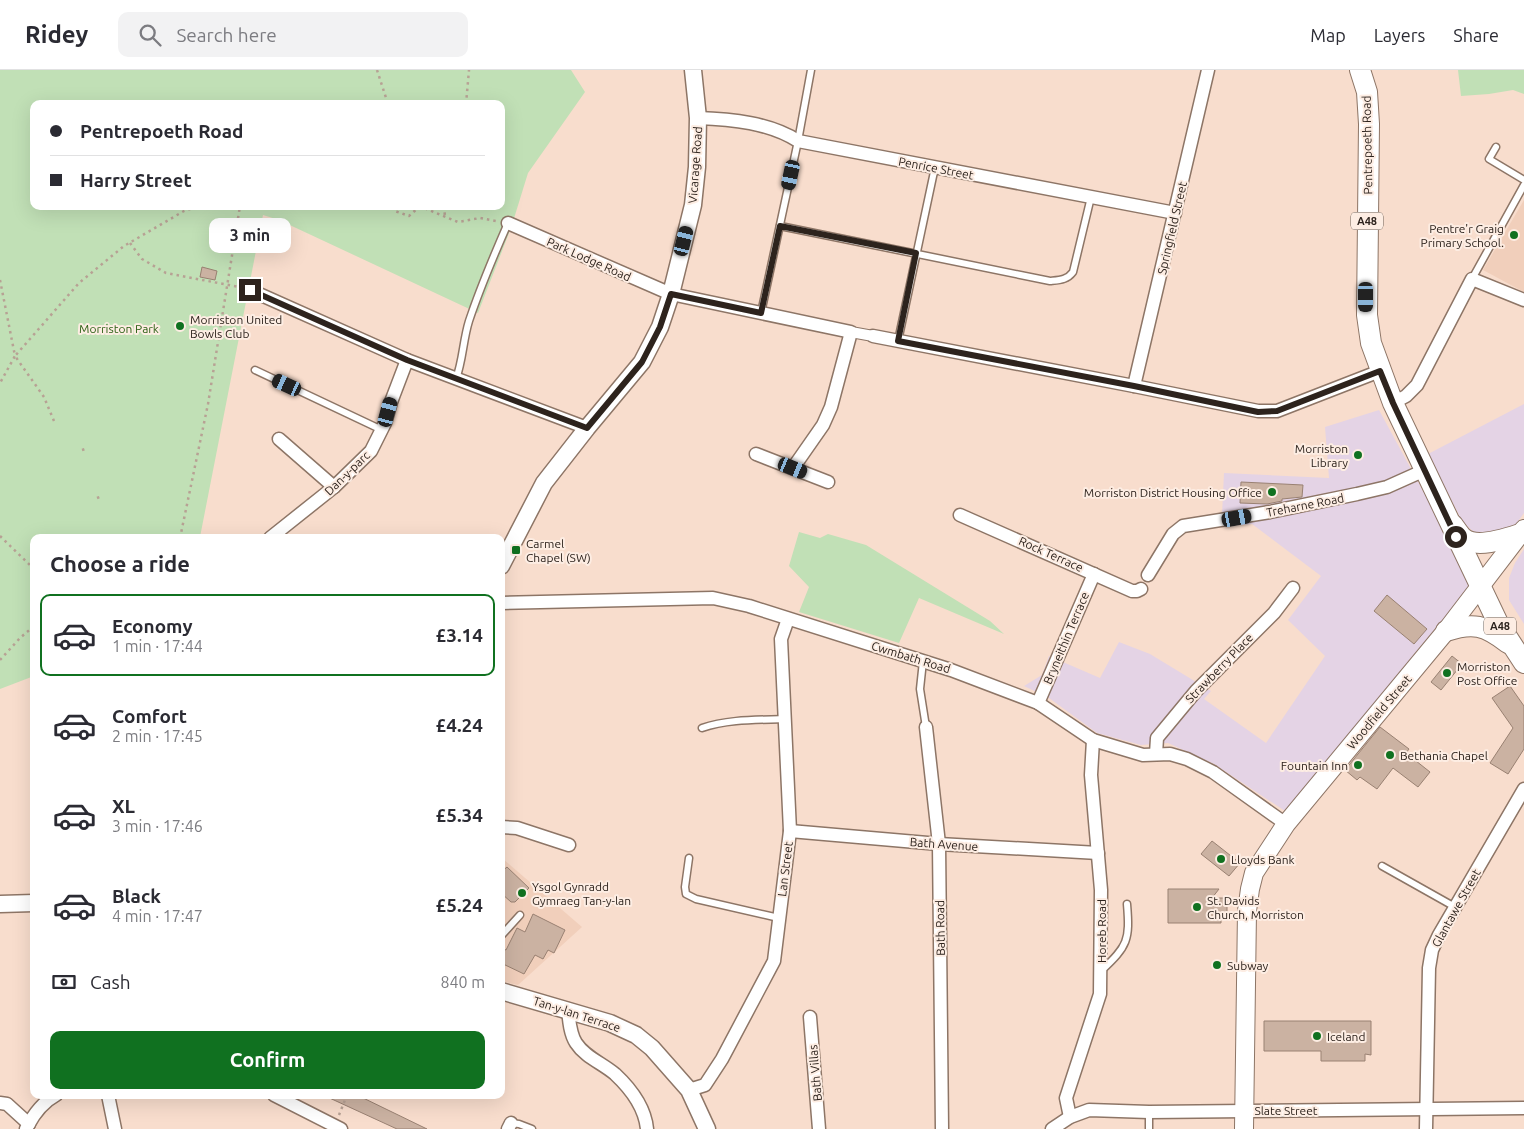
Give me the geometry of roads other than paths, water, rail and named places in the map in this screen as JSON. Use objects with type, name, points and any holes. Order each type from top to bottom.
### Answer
[{"type":"main road","name":"Pentrepoeth Road","points":[[1360,70],[1367,92],[1369,124],[1366,316],[1371,343],[1393,403],[1480,586]]},
{"type":"main road","points":[[1448,520],[1464,539],[1482,543],[1501,540],[1522,531]]},
{"type":"main road","name":"Woodfield Street","points":[[1244,1129],[1247,911],[1254,873],[1286,824],[1446,631],[1522,531]]},
{"type":"main road","name":"A48","points":[[1480,586],[1498,622],[1519,655]]},
{"type":"main road","points":[[1446,631],[1464,625],[1478,626],[1497,634],[1519,655]]},
{"type":"street","name":"Vicarage Road","points":[[505,558],[544,483],[642,362],[660,327],[671,294],[692,205],[697,168],[698,118],[693,70]]},
{"type":"street","name":"Springfield Street","points":[[1134,386],[1208,70]]},
{"type":"street","name":"Penrice Street","points":[[698,118],[726,119],[783,132],[798,141],[1175,213]]},
{"type":"street","name":"Park Lodge Road","points":[[508,223],[671,294],[851,332]]},
{"type":"street","points":[[1393,403],[1406,396],[1417,385],[1472,279],[1524,300]]},
{"type":"street","points":[[250,290],[407,360],[587,428]]},
{"type":"street","points":[[793,468],[823,425],[831,407],[851,332],[1134,386],[1258,412],[1277,411],[1380,371]]},
{"type":"street","name":"Dan-y-parc","points":[[275,534],[334,487],[371,451],[382,430],[407,360]]},
{"type":"street","points":[[278,439],[334,487]]},
{"type":"street","points":[[756,454],[828,482]]},
{"type":"street","name":"Treharne Road","points":[[1148,575],[1173,534],[1184,526],[1270,512],[1357,494],[1387,487],[1425,470]]},
{"type":"street","name":"Rock Terrace","points":[[960,515],[1132,591],[1137,591],[1141,588]]},
{"type":"street","name":"Bryneithin Terrace","points":[[1038,703],[1094,574]]},
{"type":"street","name":"Strawberry Place","points":[[1156,754],[1157,738],[1196,690],[1274,613],[1293,588]]},
{"type":"street","name":"Cwmbath Road","points":[[505,603],[712,598],[749,606],[951,670],[1038,703],[1093,740],[1143,756],[1170,754],[1187,759],[1213,772],[1286,824]]},
{"type":"street","name":"Lan Street","points":[[689,1090],[705,1085],[722,1059],[774,961],[790,831],[781,639],[788,619]]},
{"type":"street","name":"Bath Road","points":[[926,727],[939,844],[942,1129]]},
{"type":"street","name":"Horeb Road","points":[[1070,1117],[1066,1098],[1100,994],[1101,890],[1091,775],[1093,740]]},
{"type":"street","name":"Glantawe Street","points":[[1426,1129],[1429,968],[1432,950],[1524,789]]},
{"type":"street","points":[[505,827],[518,828],[569,845]]},
{"type":"street","name":"Bath Avenue","points":[[790,831],[939,844],[1098,853]]},
{"type":"street","points":[[0,904],[30,904]]},
{"type":"street","name":"Tan-y-lan Terrace","points":[[505,992],[610,1023],[636,1036],[652,1048],[689,1090],[708,1129]]},
{"type":"street","points":[[568,1010],[570,1027],[575,1042],[587,1055],[615,1074],[632,1092],[646,1119],[647,1129]]},
{"type":"street","name":"Bath Villas","points":[[810,1017],[819,1129]]},
{"type":"street","points":[[0,1103],[7,1104],[28,1126],[44,1104],[51,1099]]},
{"type":"street","points":[[109,1099],[115,1129]]},
{"type":"street","points":[[282,1099],[337,1127]]},
{"type":"street","name":"Slate Street","points":[[1052,1129],[1070,1117],[1089,1110],[1149,1112],[1524,1108]]},
{"type":"lane","points":[[761,313],[798,141],[811,70]]},
{"type":"lane","points":[[1496,147],[1489,159],[1524,180]]},
{"type":"lane","points":[[898,341],[935,167]]},
{"type":"lane","points":[[1472,279],[1524,185]]},
{"type":"lane","points":[[780,226],[1050,281],[1068,278],[1073,272],[1090,197]]},
{"type":"lane","points":[[456,378],[461,366],[469,322],[491,261],[508,223]]},
{"type":"lane","points":[[255,370],[382,430]]},
{"type":"lane","points":[[923,661],[920,689],[926,727]]},
{"type":"lane","points":[[702,728],[715,724],[785,719]]},
{"type":"lane","points":[[689,858],[685,887],[686,894],[696,899],[779,918]]},
{"type":"lane","points":[[1382,866],[1455,907]]},
{"type":"lane","points":[[1100,971],[1120,953],[1126,940],[1129,924],[1127,904]]},
{"type":"lane","points":[[505,932],[520,915]]},
{"type":"lane","points":[[1149,1112],[1149,1129]]},
{"type":"lane","points":[[509,1126],[532,1129]]},
{"type":"place","name":"Pentre'r Graig Primary School.","points":[[1514,235]]},
{"type":"place","name":"Morriston United Bowls Club","points":[[180,326]]},
{"type":"place","name":"Morriston Library","points":[[1358,455]]},
{"type":"place","name":"Morriston District Housing Office","points":[[1272,492]]},
{"type":"place","name":"Carmel Chapel (SW)","points":[[516,550]]},
{"type":"place","name":"Morriston Post Office","points":[[1447,673]]},
{"type":"place","name":"Bethania Chapel","points":[[1390,755]]},
{"type":"place","name":"Fountain Inn","points":[[1358,765]]},
{"type":"place","name":"Lloyds Bank","points":[[1221,859]]},
{"type":"place","name":"Ysgol Gynradd Gymraeg Tan-y-lan","points":[[522,893]]},
{"type":"place","name":"St. Davids Church, Morriston","points":[[1197,907]]},
{"type":"place","name":"Subway","points":[[1217,965]]},
{"type":"place","name":"Iceland","points":[[1317,1036]]},
{"type":"park label","name":"Morriston Park","points":[[119,328]]}]
